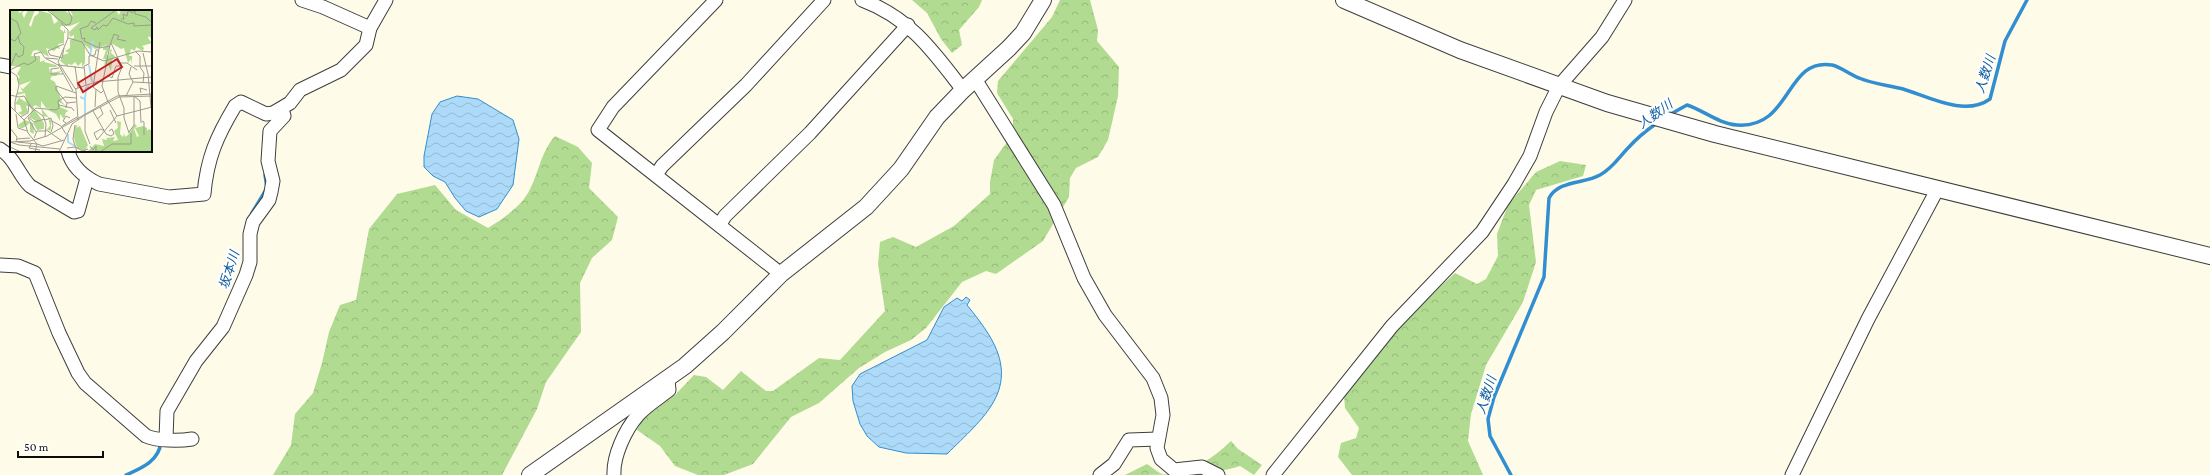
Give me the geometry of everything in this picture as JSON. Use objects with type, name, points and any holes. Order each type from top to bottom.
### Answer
[{"type":"street","points":[[302,0],[346,16],[370,28]]},
{"type":"street","points":[[68,152],[70,159],[88,179],[99,184],[169,197],[204,194],[206,171],[211,152],[235,106],[241,102],[266,114],[282,109],[290,103],[300,90],[341,70],[366,45],[370,28],[386,0]]},
{"type":"street","points":[[716,0],[613,107],[598,130],[720,224],[780,274]]},
{"type":"street","points":[[656,175],[662,166],[746,85],[824,0]]},
{"type":"street","points":[[862,0],[883,8],[908,25],[926,42],[963,90]]},
{"type":"street","points":[[530,475],[668,380],[723,332],[780,274],[847,224],[885,188],[937,117],[963,90],[1010,48],[1023,33],[1043,0]]},
{"type":"street","points":[[1344,0],[1460,50],[1607,103],[1714,134],[2210,256]]},
{"type":"street","points":[[1272,475],[1392,326],[1482,232],[1514,184],[1530,156],[1546,112],[1559,86],[1602,37],[1624,0]]},
{"type":"street","points":[[720,224],[725,216],[810,133],[908,25]]},
{"type":"street","points":[[0,65],[10,67]]},
{"type":"street","points":[[975,79],[1054,205],[1084,278],[1105,315],[1153,378],[1161,398],[1163,416],[1157,448],[1167,466],[1174,470],[1202,467],[1218,475]]},
{"type":"street","points":[[166,439],[167,412],[196,360],[223,327],[246,275],[250,262],[253,222],[269,200],[273,182],[267,149],[270,131],[284,116],[282,109]]},
{"type":"street","points":[[0,149],[11,157],[25,182],[74,212],[78,211],[88,179]]},
{"type":"street","points":[[1792,475],[1868,319],[1937,190]]},
{"type":"street","points":[[0,265],[18,266],[35,273],[59,332],[78,373],[85,383],[146,436],[157,441],[166,439],[192,439]]},
{"type":"street","points":[[614,475],[614,466],[622,442],[638,415],[670,390],[668,380]]},
{"type":"street","points":[[1100,475],[1114,464],[1129,440],[1158,439]]},
{"type":"green space","points":[[912,0],[982,0],[979,7],[959,30],[962,45],[952,53],[941,39],[927,13]]},
{"type":"green space","points":[[1060,0],[1090,0],[1098,30],[1097,41],[1119,67],[1118,96],[1108,140],[1098,157],[1076,168],[1070,178],[1069,197],[1043,241],[996,274],[986,271],[962,282],[926,328],[911,340],[885,352],[859,368],[819,403],[791,417],[753,464],[724,475],[698,475],[675,466],[660,446],[637,430],[642,420],[676,394],[694,375],[706,377],[723,390],[741,371],[766,391],[773,391],[819,358],[840,360],[885,311],[878,264],[880,242],[893,237],[916,247],[954,226],[990,194],[990,182],[994,160],[1013,134],[1013,119],[997,93],[998,81],[1052,17]]},
{"type":"green space","points":[[555,136],[578,147],[592,163],[589,188],[618,217],[612,240],[592,258],[580,283],[581,332],[546,382],[537,409],[502,475],[273,475],[291,445],[295,414],[313,393],[329,332],[340,305],[356,300],[369,229],[397,194],[435,185],[456,210],[488,228],[520,204],[532,186],[546,149]]},
{"type":"green space","points":[[1560,161],[1586,165],[1583,176],[1536,190],[1529,205],[1536,262],[1523,302],[1486,365],[1471,414],[1468,441],[1483,475],[1352,475],[1338,457],[1341,443],[1356,438],[1359,428],[1345,408],[1344,395],[1397,326],[1455,273],[1477,284],[1486,279],[1498,256],[1497,234],[1508,205],[1536,172]]},
{"type":"green space","points":[[1231,441],[1238,449],[1262,465],[1254,475],[1240,466],[1201,473],[1168,475],[1125,475],[1147,464],[1163,474],[1182,472],[1209,459]]},
{"type":"water","points":[[457,96],[478,99],[513,120],[519,139],[513,185],[497,209],[479,217],[466,211],[455,198],[445,182],[433,176],[424,167],[424,156],[432,114],[440,102]]},
{"type":"water","points":[[966,297],[970,300],[967,305],[987,331],[998,354],[1001,371],[1000,387],[994,401],[985,415],[947,454],[906,453],[879,447],[867,436],[860,424],[853,401],[852,386],[860,374],[927,340],[944,307],[957,298],[962,301]]},
{"type":"waterway","name":"人数川","points":[[1669,115],[1687,105],[1717,120],[1730,124],[1737,125],[1755,123],[1768,116],[1779,106],[1805,72],[1817,65],[1832,65],[1839,67],[1864,80],[1903,89],[1947,104],[1958,106],[1980,104],[1990,99],[2005,41],[2027,0]]},
{"type":"waterway","name":"人数川","points":[[1511,475],[1490,436],[1488,419],[1494,397],[1544,277],[1549,198],[1553,192],[1565,185],[1594,178],[1605,172],[1635,140],[1657,123]]},
{"type":"waterway","name":"坂本川","points":[[252,213],[267,188],[265,175]]},
{"type":"waterway","name":"坂本川","points":[[126,475],[149,463],[160,449],[161,442]]}]
